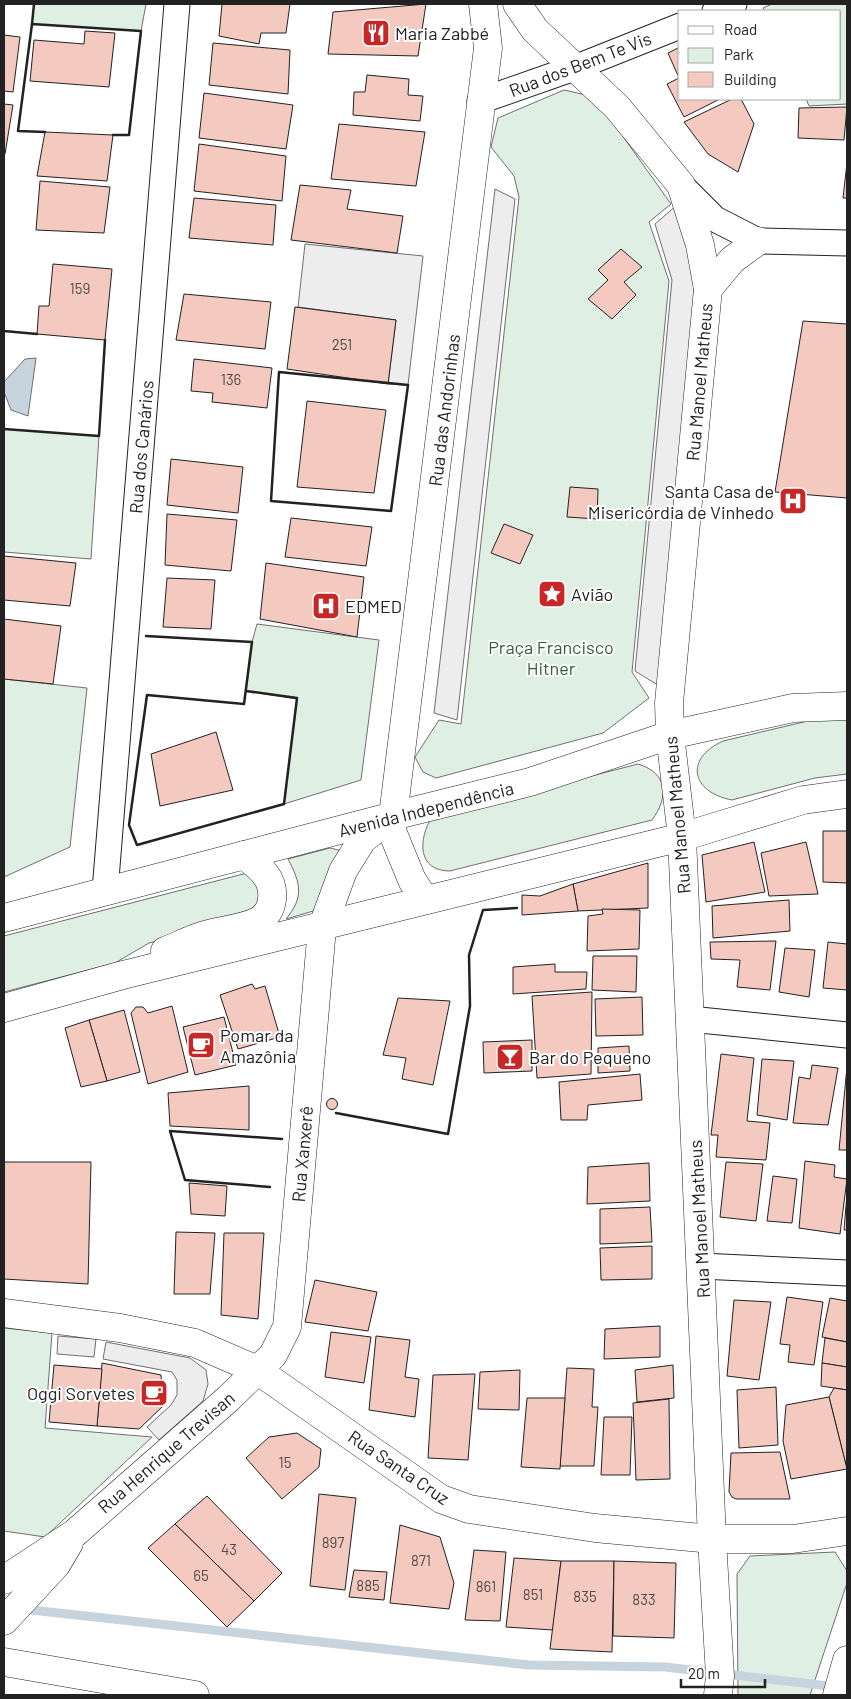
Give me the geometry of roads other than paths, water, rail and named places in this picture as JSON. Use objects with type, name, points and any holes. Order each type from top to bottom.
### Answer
[{"type":"main road","name":"Rua das Andorinhas","points":[[425,900],[412,880],[392,831],[488,48],[483,4]]},
{"type":"main road","name":"Rua Manoel Matheus","points":[[517,4],[535,30],[577,67],[617,107],[681,185],[700,245],[708,289],[669,702],[670,735],[682,837],[712,1539],[719,1647],[719,1686]]},
{"type":"main road","points":[[708,289],[732,260],[758,241]]},
{"type":"main road","name":"Avenida Independência","points":[[4,918],[530,782],[670,735],[793,708],[847,706]]},
{"type":"main road","points":[[4,1008],[123,975],[322,928],[425,900],[682,837],[803,800],[847,794]]},
{"type":"main road","name":"Rua Xanxerê","points":[[257,1370],[273,1355],[287,1327],[322,928],[342,871],[362,840],[393,816]]},
{"type":"main road","points":[[123,975],[146,959],[170,949],[203,936],[256,922],[264,917],[270,908],[272,896],[269,882],[264,873],[244,855]]},
{"type":"main road","name":"Rua Santa Cruz","points":[[4,1313],[120,1328],[195,1343],[257,1370],[377,1452],[441,1499],[469,1509],[595,1528],[712,1539],[793,1539],[847,1531]]},
{"type":"main road","name":"Rua Henrique Trevisan","points":[[4,1582],[74,1533],[229,1398],[257,1370]]},
{"type":"main road","name":"Rua Henrique Trevisan","points":[[4,1621],[56,1565],[74,1533]]},
{"type":"main road","points":[[837,1695],[847,1661]]},
{"type":"main road","points":[[4,1662],[195,1695]]},
{"type":"street","name":"Rua dos Canários","points":[[105,891],[177,4]]},
{"type":"street","points":[[718,10],[734,4]]},
{"type":"street","name":"Rua dos Bem Te Vis","points":[[480,101],[577,67],[678,27]]},
{"type":"street","points":[[681,185],[715,219],[758,241],[847,243]]},
{"type":"street","points":[[690,1020],[847,1035]]},
{"type":"street","points":[[701,1266],[847,1274]]},
{"type":"waterway","points":[[22,1609],[529,1665],[665,1667],[837,1687]]},
{"type":"place","name":"Maria Zabbé","points":[[376,33]]},
{"type":"place","name":"Santa Casa de Misericórdia de Vinhedo","points":[[793,501]]},
{"type":"place","name":"Avião","points":[[552,594]]},
{"type":"place","name":"EDMED","points":[[326,606]]},
{"type":"place","name":"Pomar da Amazônia","points":[[201,1045]]},
{"type":"place","name":"Bar do Pequeno","points":[[510,1057]]},
{"type":"place","name":"Oggi Sorvetes","points":[[154,1393]]},
{"type":"park label","name":"Praça Francisco Hitner","points":[[551,658]]}]
